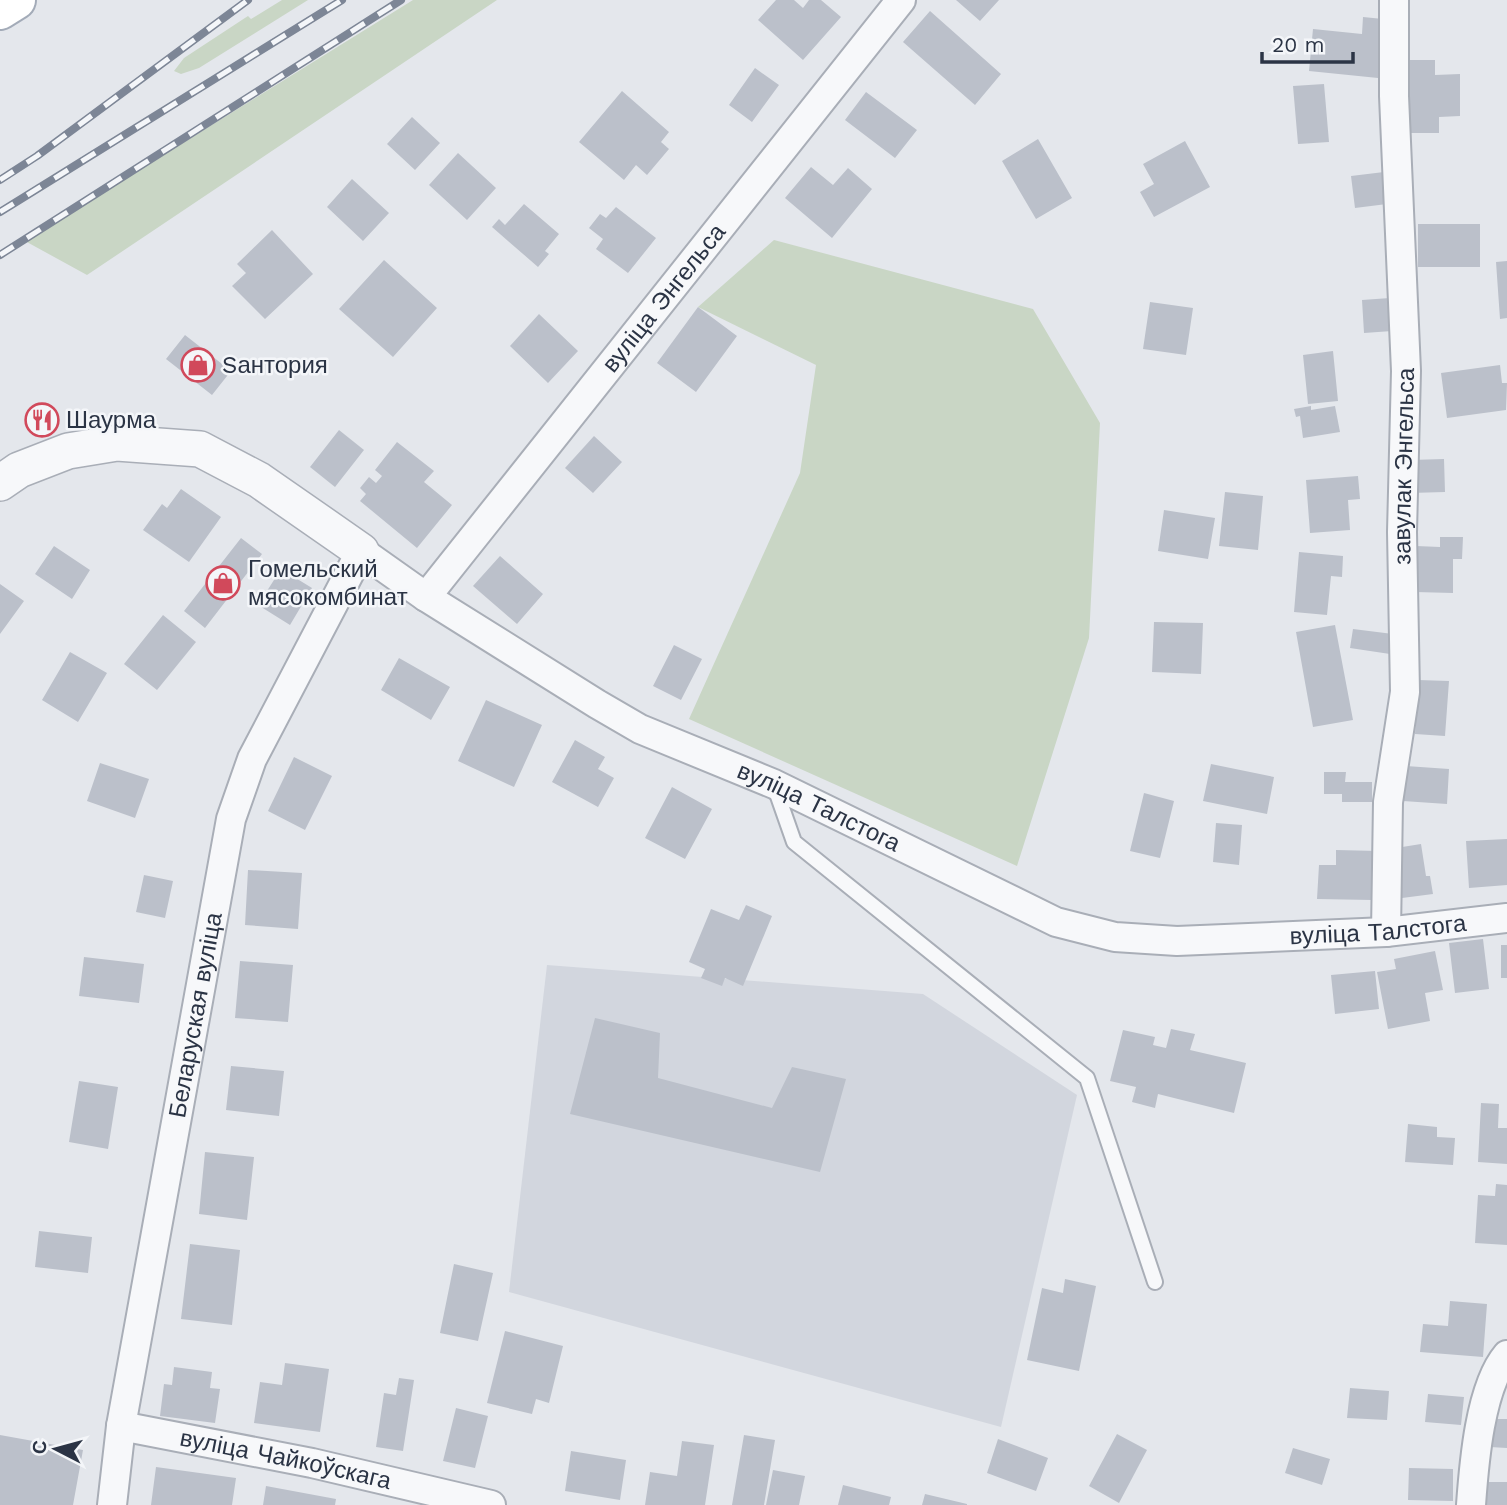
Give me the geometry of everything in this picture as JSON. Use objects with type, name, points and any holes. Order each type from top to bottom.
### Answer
[{"type":"main road","points":[[0,10],[16,0]]},
{"type":"street","name":"вуліца Энгельса","points":[[426,597],[901,0]]},
{"type":"street","name":"завулак Энгельса","points":[[1386,932],[1388,802],[1405,692],[1402,531],[1406,371],[1394,96],[1394,0]]},
{"type":"street","name":"вуліца Талстога","points":[[0,483],[19,470],[68,451],[117,443],[200,449],[259,480],[426,597],[597,705],[640,729],[774,784],[1056,922],[1115,937],[1177,941],[1386,932],[1507,918]]},
{"type":"street","name":"Беларуская вуліца","points":[[112,1505],[121,1426],[231,819],[252,759],[361,551]]},
{"type":"street","points":[[1471,1505],[1472,1483],[1489,1385],[1507,1355]]},
{"type":"street","name":"вуліца Чайкоўскага","points":[[121,1426],[312,1463],[491,1505]]},
{"type":"lane","points":[[774,784],[794,842],[1087,1078],[1155,1282]]},
{"type":"shaded area","points":[[547,965],[923,994],[1077,1095],[1001,1427],[509,1292]]},
{"type":"green space","points":[[282,0],[308,0],[199,68],[181,74],[174,71],[184,58],[248,16],[251,19]]},
{"type":"green space","points":[[413,0],[497,0],[87,275],[25,241]]},
{"type":"green space","points":[[774,240],[1033,309],[1100,423],[1089,638],[1017,866],[689,719],[800,473],[816,365],[698,307]]},
{"type":"building","points":[[776,0],[794,0],[803,8],[809,0],[821,0],[841,17],[803,60],[758,20]]},
{"type":"building","points":[[956,0],[999,0],[980,21]]},
{"type":"building","points":[[930,11],[1001,74],[975,105],[903,42]]},
{"type":"building","points":[[1363,17],[1383,19],[1378,78],[1309,71],[1313,29],[1362,34]]},
{"type":"building","points":[[1408,60],[1435,60],[1435,75],[1460,74],[1460,116],[1439,117],[1439,133],[1408,133]]},
{"type":"building","points":[[755,68],[779,85],[752,122],[729,105]]},
{"type":"building","points":[[1324,84],[1329,142],[1298,144],[1293,86]]},
{"type":"building","points":[[622,91],[669,132],[661,142],[669,149],[647,175],[636,165],[624,180],[579,142]]},
{"type":"building","points":[[866,92],[917,130],[895,158],[845,120]]},
{"type":"building","points":[[412,117],[440,143],[415,170],[387,144]]},
{"type":"building","points":[[1038,139],[1072,198],[1036,219],[1002,161]]},
{"type":"building","points":[[1185,141],[1210,187],[1154,217],[1140,192],[1154,184],[1143,164]]},
{"type":"building","points":[[458,153],[496,188],[467,220],[429,185]]},
{"type":"building","points":[[811,167],[833,185],[848,168],[872,189],[832,238],[785,198]]},
{"type":"building","points":[[1384,172],[1387,204],[1355,208],[1351,176]]},
{"type":"building","points":[[352,179],[389,213],[363,241],[327,207]]},
{"type":"building","points":[[524,204],[559,234],[545,251],[549,254],[538,267],[492,227],[499,219],[505,225]]},
{"type":"building","points":[[616,207],[656,238],[628,273],[596,249],[603,239],[589,228],[600,214],[606,218]]},
{"type":"building","points":[[1418,224],[1480,224],[1480,267],[1418,267]]},
{"type":"building","points":[[272,230],[313,274],[265,319],[232,286],[246,273],[237,264]]},
{"type":"building","points":[[384,260],[437,308],[393,357],[339,309]]},
{"type":"building","points":[[1507,261],[1507,318],[1500,319],[1496,262]]},
{"type":"building","points":[[1390,298],[1392,331],[1364,333],[1362,300]]},
{"type":"building","points":[[1150,302],[1193,308],[1186,355],[1143,349]]},
{"type":"building","points":[[698,307],[737,336],[696,392],[657,363]]},
{"type":"building","points":[[539,314],[578,351],[548,383],[510,346]]},
{"type":"building","name":"Sантория","points":[[185,335],[231,371],[212,395],[166,359]]},
{"type":"building","points":[[1333,351],[1338,401],[1308,404],[1303,355]]},
{"type":"building","points":[[1500,365],[1502,383],[1507,383],[1506,410],[1447,418],[1441,373]]},
{"type":"building","points":[[1311,406],[1311,410],[1335,406],[1340,432],[1303,438],[1300,416],[1296,417],[1294,409]]},
{"type":"building","name":"Шаурма","points":[[42,411],[51,420],[42,429],[33,421]]},
{"type":"building","points":[[339,430],[364,450],[335,487],[310,467]]},
{"type":"building","points":[[594,436],[622,462],[593,493],[565,468]]},
{"type":"building","points":[[397,442],[434,471],[424,482],[452,505],[417,548],[360,501],[366,494],[360,488],[369,477],[376,483],[382,476],[375,470]]},
{"type":"building","points":[[1444,459],[1445,492],[1410,493],[1410,460]]},
{"type":"building","points":[[1358,476],[1360,499],[1348,500],[1350,530],[1310,533],[1306,480]]},
{"type":"building","points":[[181,489],[221,517],[189,562],[143,530],[162,504],[167,508]]},
{"type":"building","points":[[1225,492],[1263,496],[1258,550],[1219,546]]},
{"type":"building","points":[[1164,510],[1215,518],[1208,559],[1158,551]]},
{"type":"building","points":[[1440,537],[1463,537],[1462,559],[1453,559],[1453,593],[1415,592],[1416,546],[1440,547]]},
{"type":"building","name":"Гомельский мясокомбинат","points":[[241,538],[262,554],[205,628],[184,611]]},
{"type":"building","points":[[54,546],[90,570],[72,599],[35,574]]},
{"type":"building","points":[[1299,552],[1343,556],[1342,577],[1331,576],[1327,615],[1294,612]]},
{"type":"building","points":[[500,556],[543,594],[517,624],[473,586]]},
{"type":"building","points":[[281,569],[312,588],[290,625],[258,605]]},
{"type":"building","points":[[0,584],[24,601],[0,634]]},
{"type":"building","points":[[163,615],[196,642],[157,690],[124,664]]},
{"type":"building","points":[[1154,622],[1203,623],[1201,674],[1152,672]]},
{"type":"building","points":[[1335,625],[1353,720],[1313,727],[1296,632]]},
{"type":"building","points":[[1353,629],[1393,634],[1390,654],[1350,648]]},
{"type":"building","points":[[674,645],[702,659],[681,700],[653,686]]},
{"type":"building","points":[[70,652],[107,673],[78,722],[42,700]]},
{"type":"building","points":[[399,658],[450,687],[431,720],[381,690]]},
{"type":"building","points":[[1418,680],[1449,681],[1445,736],[1415,734]]},
{"type":"building","points":[[486,700],[542,725],[514,787],[458,761]]},
{"type":"building","points":[[575,740],[605,757],[598,769],[614,778],[598,807],[552,782]]},
{"type":"building","points":[[294,757],[332,776],[305,830],[268,811]]},
{"type":"building","points":[[100,763],[149,779],[135,818],[87,801]]},
{"type":"building","points":[[1211,764],[1274,777],[1267,814],[1203,801]]},
{"type":"building","points":[[1406,766],[1449,769],[1447,804],[1403,801]]},
{"type":"building","points":[[1324,772],[1346,772],[1345,782],[1372,782],[1372,802],[1342,802],[1342,794],[1324,794]]},
{"type":"building","points":[[672,787],[712,809],[685,859],[645,838]]},
{"type":"building","points":[[1144,793],[1174,801],[1160,858],[1130,851]]},
{"type":"building","points":[[1216,823],[1242,825],[1239,865],[1213,862]]},
{"type":"building","points":[[1507,839],[1507,885],[1469,888],[1466,841]]},
{"type":"building","points":[[1421,844],[1426,876],[1430,876],[1433,894],[1402,898],[1396,848]]},
{"type":"building","points":[[1336,850],[1378,851],[1378,878],[1372,878],[1372,900],[1317,899],[1319,865],[1336,865]]},
{"type":"building","points":[[248,870],[302,873],[298,929],[245,925]]},
{"type":"building","points":[[144,875],[173,881],[165,918],[136,912]]},
{"type":"building","points":[[746,905],[772,916],[743,986],[725,978],[722,986],[701,978],[705,969],[689,962],[711,909],[739,920]]},
{"type":"building","points":[[1483,939],[1489,989],[1455,993],[1449,943]]},
{"type":"building","points":[[1501,945],[1507,945],[1507,978],[1501,978]]},
{"type":"building","points":[[1435,951],[1443,990],[1425,993],[1430,1021],[1388,1029],[1377,972],[1396,969],[1394,959]]},
{"type":"building","points":[[84,957],[144,964],[139,1003],[79,996]]},
{"type":"building","points":[[240,961],[293,965],[288,1022],[235,1018]]},
{"type":"building","points":[[1375,971],[1379,1009],[1335,1014],[1331,975]]},
{"type":"building","points":[[595,1018],[660,1033],[658,1078],[772,1108],[792,1067],[846,1079],[820,1172],[570,1114]]},
{"type":"building","points":[[1171,1029],[1195,1034],[1190,1050],[1246,1063],[1234,1113],[1158,1094],[1155,1108],[1132,1102],[1136,1087],[1110,1081],[1123,1030],[1155,1037],[1153,1045],[1166,1048]]},
{"type":"building","points":[[231,1066],[284,1071],[279,1116],[226,1110]]},
{"type":"building","points":[[79,1081],[118,1087],[108,1149],[69,1142]]},
{"type":"building","points":[[1481,1103],[1499,1104],[1498,1128],[1507,1128],[1507,1164],[1478,1162]]},
{"type":"building","points":[[1408,1124],[1437,1127],[1437,1137],[1455,1138],[1453,1165],[1405,1162]]},
{"type":"building","points":[[205,1152],[254,1157],[247,1220],[199,1214]]},
{"type":"building","points":[[1496,1184],[1507,1185],[1507,1245],[1475,1243],[1478,1195],[1495,1196]]},
{"type":"building","points":[[39,1231],[92,1237],[88,1273],[35,1267]]},
{"type":"building","points":[[190,1244],[240,1250],[232,1325],[181,1319]]},
{"type":"building","points":[[454,1264],[493,1273],[478,1341],[440,1333]]},
{"type":"building","points":[[1065,1279],[1096,1286],[1079,1371],[1027,1360],[1042,1288],[1063,1293]]},
{"type":"building","points":[[1450,1301],[1487,1304],[1483,1357],[1420,1352],[1423,1324],[1448,1326]]},
{"type":"building","points":[[505,1331],[563,1346],[549,1403],[536,1399],[532,1414],[487,1403]]},
{"type":"building","points":[[285,1363],[329,1369],[320,1432],[254,1423],[260,1382],[282,1385]]},
{"type":"building","points":[[174,1367],[212,1372],[210,1388],[220,1389],[215,1423],[160,1416],[164,1384],[172,1385]]},
{"type":"building","points":[[399,1378],[414,1380],[403,1451],[376,1447],[384,1393],[396,1395]]},
{"type":"building","points":[[1350,1388],[1389,1391],[1387,1420],[1347,1418]]},
{"type":"building","points":[[1428,1394],[1464,1397],[1461,1425],[1425,1422]]},
{"type":"building","points":[[456,1408],[488,1416],[475,1468],[443,1461]]},
{"type":"building","points":[[1490,1419],[1507,1419],[1507,1448],[1490,1447]]},
{"type":"building","points":[[1117,1434],[1147,1450],[1119,1503],[1089,1486]]},
{"type":"building","points":[[0,1435],[83,1450],[73,1505],[0,1505]]},
{"type":"building","points":[[744,1435],[775,1440],[764,1505],[732,1505]]},
{"type":"building","points":[[998,1439],[1048,1458],[1036,1491],[987,1473]]},
{"type":"building","points":[[682,1441],[714,1445],[705,1505],[645,1505],[650,1472],[677,1476]]},
{"type":"building","points":[[1293,1448],[1330,1459],[1322,1485],[1285,1473]]},
{"type":"building","points":[[571,1451],[626,1460],[620,1500],[565,1491]]},
{"type":"building","points":[[156,1467],[236,1478],[232,1505],[151,1505]]},
{"type":"building","points":[[1409,1468],[1453,1469],[1453,1501],[1408,1500]]},
{"type":"building","points":[[773,1470],[805,1476],[799,1505],[766,1505]]},
{"type":"building","points":[[1478,1482],[1507,1482],[1507,1505],[1478,1505]]},
{"type":"building","points":[[843,1485],[891,1497],[889,1505],[838,1505]]},
{"type":"building","points":[[266,1486],[336,1499],[335,1505],[263,1505]]},
{"type":"building","points":[[925,1494],[967,1504],[967,1505],[922,1505]]},
{"type":"railway","points":[[0,180],[37,156],[248,0]]},
{"type":"railway","points":[[0,212],[342,0]]},
{"type":"railway","points":[[0,255],[401,0]]},
{"type":"place","name":"Sантория","points":[[198,365]]},
{"type":"place","name":"Шаурма","points":[[42,420]]},
{"type":"place","name":"Гомельский мясокомбинат","points":[[223,583]]}]
